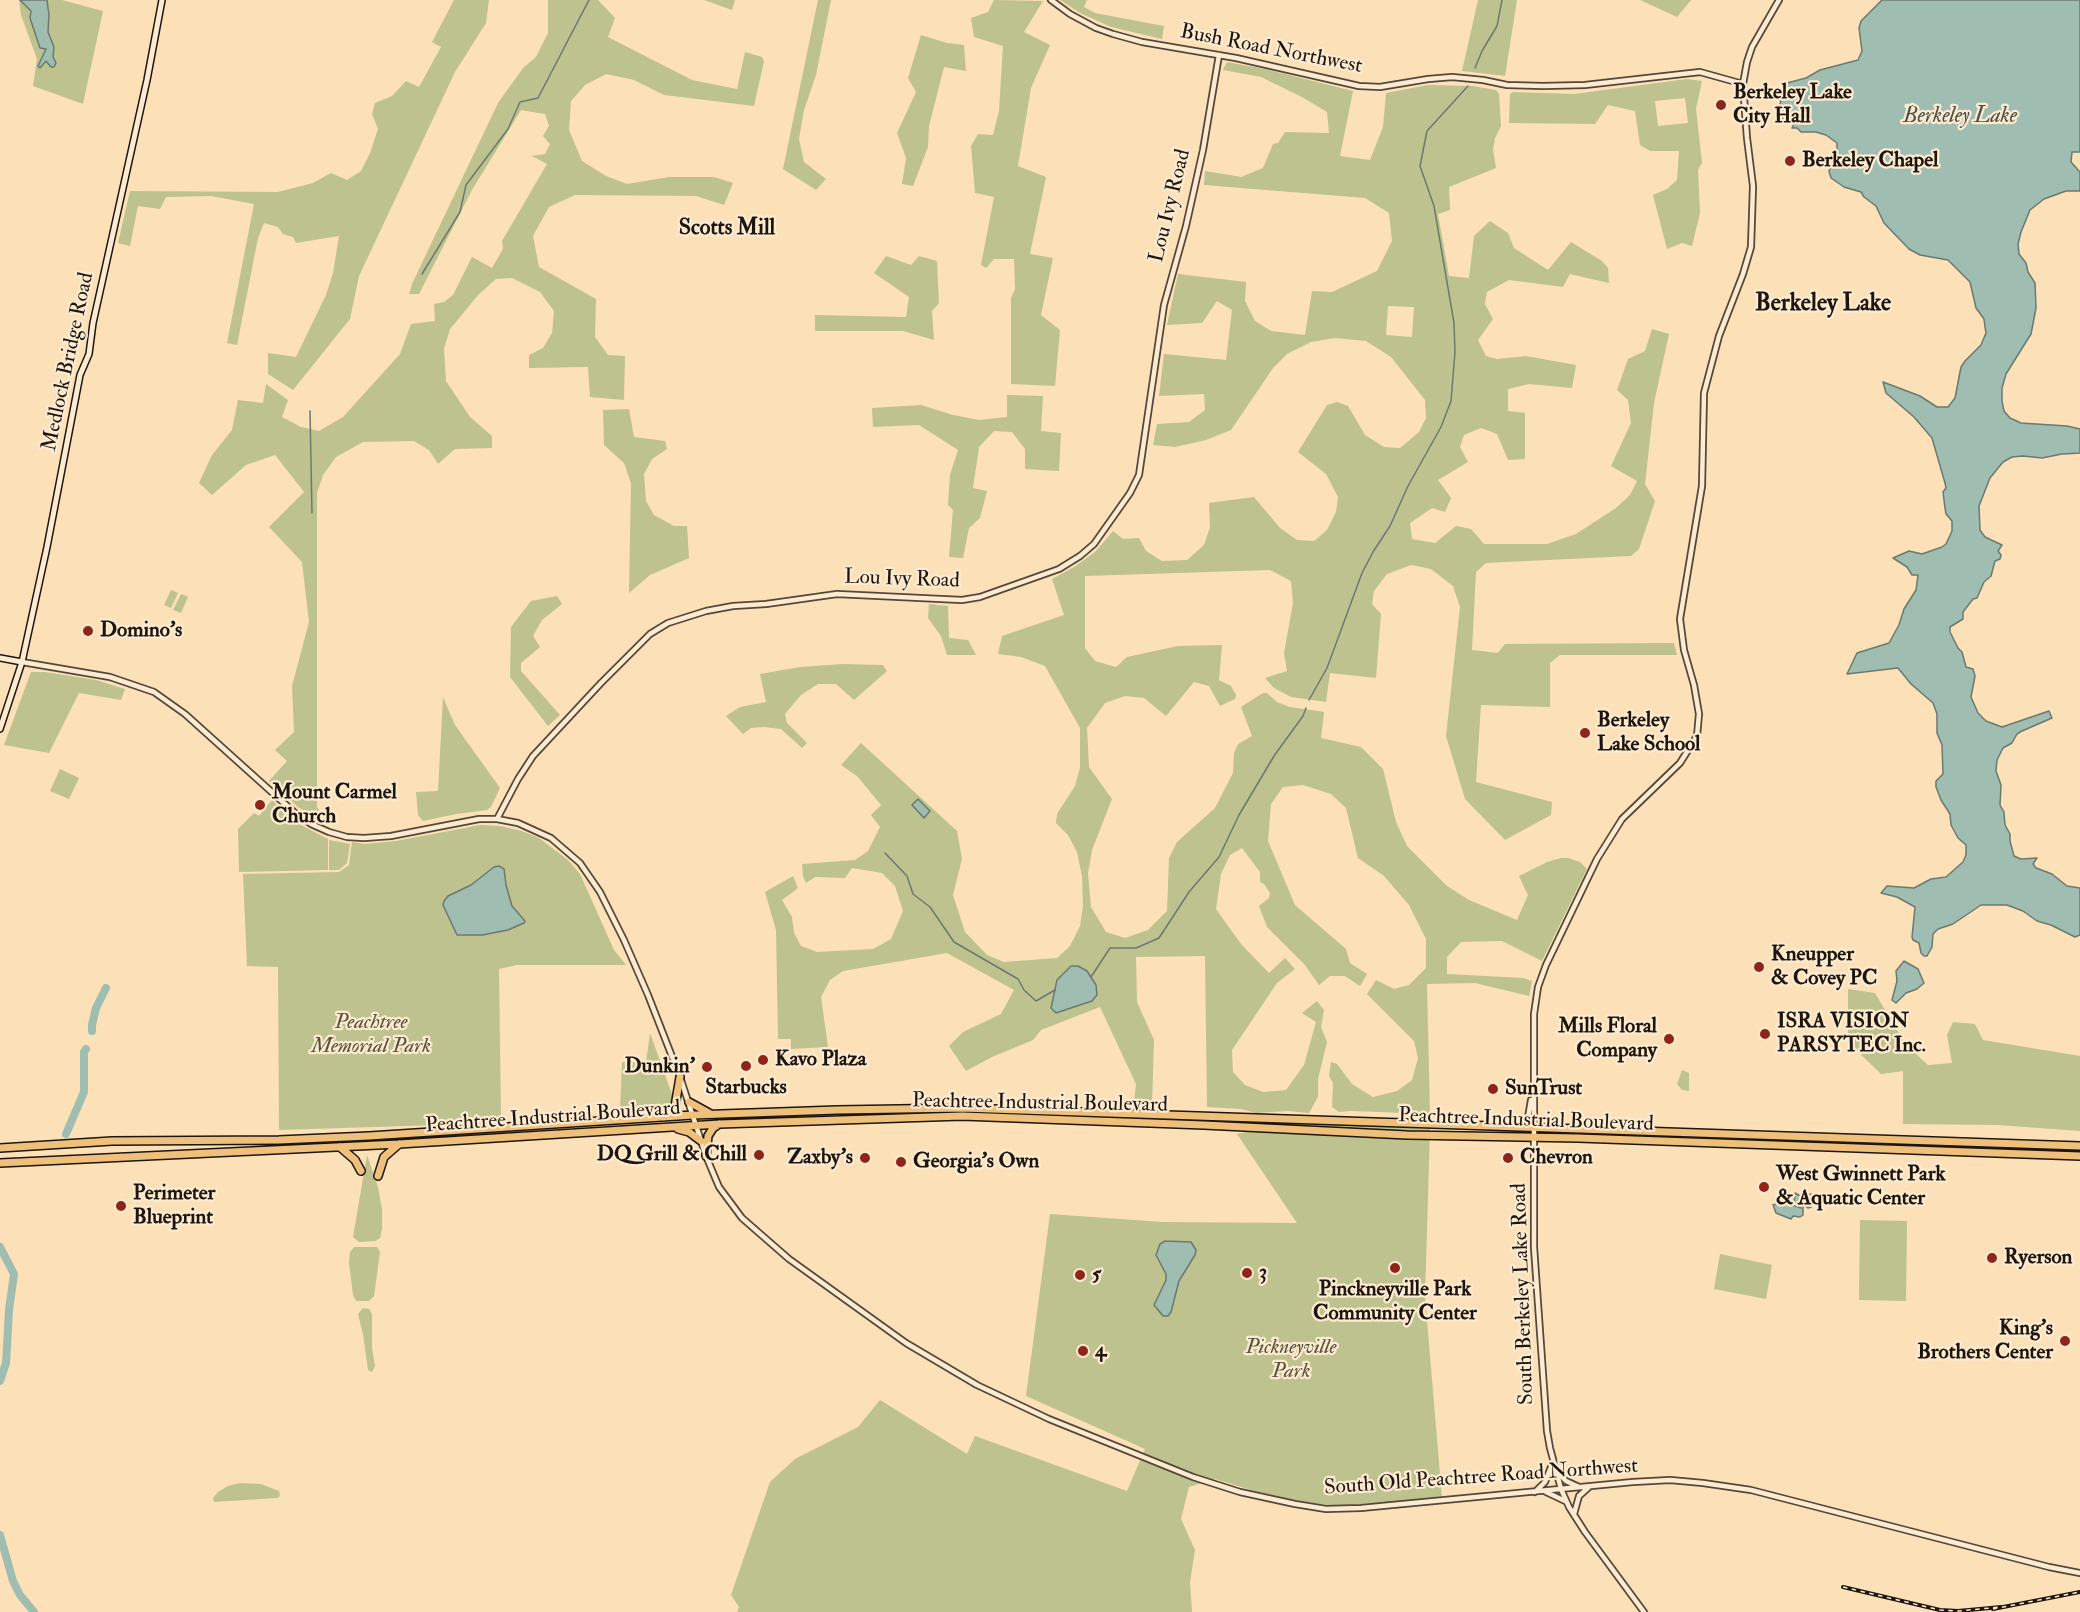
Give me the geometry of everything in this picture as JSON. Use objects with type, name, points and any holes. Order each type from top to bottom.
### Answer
[{"type":"highway","points":[[662,1118],[675,1106],[680,1077]]},
{"type":"highway","points":[[689,1102],[700,1110],[717,1114]]},
{"type":"highway","name":"Peachtree Industrial Boulevard","points":[[0,1148],[112,1141],[358,1137],[717,1114],[962,1108],[2080,1146]]},
{"type":"highway","name":"Peachtree Industrial Boulevard","points":[[0,1162],[399,1144],[696,1125],[962,1116],[1311,1129],[1407,1135],[2080,1156]]},
{"type":"highway","points":[[706,1156],[708,1136],[713,1128],[720,1124]]},
{"type":"highway","points":[[667,1127],[689,1132],[701,1141]]},
{"type":"highway","points":[[378,1176],[384,1158],[399,1144]]},
{"type":"highway","points":[[340,1147],[355,1160],[361,1171]]},
{"type":"main road","name":"Medlock Bridge Road","points":[[0,729],[22,662],[80,375],[89,354],[93,323],[147,80],[162,0]]},
{"type":"main road","points":[[0,658],[22,662]]},
{"type":"street","name":"Bush Road Northwest","points":[[1051,0],[1070,14],[1096,28],[1142,42],[1219,55],[1359,86],[1380,87],[1452,77],[1507,85],[1544,87],[1585,85],[1694,72],[1714,75],[1743,84]]},
{"type":"street","name":"South Berkeley Lake Road","points":[[1644,1612],[1567,1502],[1554,1465],[1547,1431],[1534,1247],[1534,1014],[1542,976],[1597,860],[1622,819],[1680,763],[1697,736],[1699,714],[1695,685],[1684,650],[1680,619],[1702,486],[1704,393],[1712,359],[1751,247],[1753,186],[1746,138],[1743,84],[1752,47],[1779,0]]},
{"type":"street","name":"Lou Ivy Road","points":[[497,819],[533,756],[650,634],[668,623],[706,611],[733,606],[837,594],[962,600],[980,597],[1059,569],[1094,544],[1124,503],[1138,475],[1162,313],[1186,226],[1203,150],[1219,55]]},
{"type":"street","name":"South Old Peachtree Road Northwest","points":[[22,662],[110,677],[154,692],[185,714],[295,813],[329,832],[347,837],[376,837],[479,819],[497,819],[518,823],[551,838],[580,863],[600,892],[624,940],[680,1077],[706,1156],[723,1193],[742,1218],[789,1259],[906,1343],[951,1371],[1005,1399],[1157,1464],[1240,1492],[1295,1504],[1326,1509],[1371,1507],[1670,1480],[1726,1485],[1751,1490],[2080,1573]]},
{"type":"street","points":[[1503,1127],[1522,1124],[1528,1118],[1534,1079]]},
{"type":"street","points":[[1535,1492],[1545,1482],[1554,1465],[1566,1481],[1582,1488]]},
{"type":"street","points":[[1574,1514],[1579,1496],[1589,1487]]},
{"type":"street","points":[[1543,1491],[1567,1502]]},
{"type":"green space","points":[[19,0],[62,0],[103,11],[83,104],[33,86],[37,59],[21,15]]},
{"type":"green space","points":[[454,0],[489,0],[486,23],[455,72],[359,276],[350,319],[293,390],[268,374],[268,353],[296,357],[326,295],[333,273],[339,236],[296,243],[293,237],[283,234],[278,227],[264,223],[258,238],[237,345],[227,343],[254,204],[211,196],[166,197],[160,209],[138,206],[130,246],[118,243],[130,191],[278,192],[313,183],[331,173],[347,180],[361,171],[370,153],[378,129],[372,114],[375,103],[392,96],[406,81],[419,87],[441,47],[432,42]]},
{"type":"green space","points":[[548,0],[598,0],[615,18],[608,37],[692,80],[737,89],[745,52],[762,57],[764,61],[754,106],[664,95],[634,80],[606,74],[585,85],[571,101],[569,130],[582,161],[606,176],[627,184],[669,177],[714,177],[733,183],[724,205],[696,196],[575,195],[549,207],[533,236],[539,267],[596,299],[595,337],[608,355],[625,356],[624,400],[590,397],[588,367],[529,368],[529,355],[543,348],[552,333],[554,311],[540,292],[512,278],[496,279],[479,294],[450,329],[444,349],[446,381],[470,417],[492,436],[492,448],[455,449],[438,464],[429,450],[414,441],[363,442],[336,457],[323,475],[317,493],[317,807],[323,816],[321,820],[298,807],[269,781],[287,761],[275,750],[294,732],[292,686],[309,622],[302,562],[269,527],[304,492],[275,455],[246,465],[212,495],[199,483],[212,455],[232,430],[238,400],[263,403],[266,384],[288,400],[282,417],[301,427],[319,431],[343,417],[400,354],[411,324],[435,321],[434,304],[444,302],[453,295],[472,257],[492,268],[503,249],[502,241],[547,164],[532,156],[545,154],[550,144],[543,136],[549,126],[545,114],[521,110],[472,190],[419,294],[409,294],[498,103],[523,68],[536,57],[548,33]]},
{"type":"green space","points":[[704,0],[735,0],[732,10]]},
{"type":"green space","points":[[818,0],[831,0],[816,75],[804,110],[799,139],[804,162],[826,179],[816,190],[783,169]]},
{"type":"green space","points":[[994,0],[1043,1],[1024,32],[1050,45],[1031,88],[1018,166],[1046,177],[1030,254],[1053,258],[1041,315],[1060,330],[1055,386],[1011,384],[1011,298],[1015,289],[1014,259],[994,259],[986,268],[981,265],[994,197],[975,193],[971,146],[978,134],[993,135],[999,111],[1003,46],[974,37],[971,18],[988,12]]},
{"type":"green space","points":[[1060,0],[1087,0],[1084,7],[1095,13],[1164,26],[1162,39],[1111,27],[1080,13]]},
{"type":"green space","points":[[1478,0],[1517,0],[1505,76],[1462,71]]},
{"type":"green space","points":[[1640,0],[1691,0],[1677,17]]},
{"type":"green space","points":[[921,35],[947,43],[964,45],[966,71],[944,67],[929,126],[928,147],[913,186],[902,184],[906,158],[897,133],[916,92],[908,78]]},
{"type":"green space","points":[[1227,62],[1353,91],[1340,156],[1370,160],[1383,127],[1386,93],[1428,85],[1473,86],[1496,90],[1499,94],[1501,126],[1495,138],[1493,150],[1496,168],[1449,187],[1450,210],[1438,214],[1449,276],[1469,278],[1474,236],[1490,221],[1508,233],[1514,248],[1548,270],[1571,242],[1602,261],[1608,268],[1609,283],[1570,274],[1563,287],[1509,280],[1487,292],[1485,304],[1493,319],[1478,340],[1486,356],[1497,359],[1526,356],[1576,365],[1572,388],[1529,384],[1508,389],[1508,411],[1525,413],[1525,459],[1508,460],[1497,434],[1481,428],[1464,435],[1460,447],[1468,462],[1438,480],[1451,498],[1445,512],[1432,508],[1410,523],[1412,539],[1435,543],[1456,526],[1471,529],[1484,544],[1547,544],[1576,534],[1616,508],[1630,495],[1637,481],[1611,466],[1631,423],[1628,400],[1617,390],[1628,359],[1645,351],[1652,329],[1669,334],[1654,403],[1645,484],[1655,501],[1639,549],[1631,556],[1486,563],[1476,572],[1472,650],[1498,653],[1505,644],[1674,643],[1677,655],[1560,655],[1550,663],[1550,707],[1481,705],[1476,782],[1552,802],[1551,815],[1505,840],[1465,799],[1446,736],[1460,607],[1453,586],[1431,569],[1411,565],[1387,574],[1374,591],[1372,604],[1381,614],[1376,678],[1330,673],[1326,702],[1291,697],[1274,688],[1265,678],[1287,671],[1284,653],[1293,603],[1291,581],[1270,570],[1085,576],[1085,648],[1095,661],[1116,667],[1127,657],[1178,646],[1222,645],[1219,680],[1231,686],[1236,695],[1235,699],[1220,706],[1209,686],[1194,682],[1166,716],[1144,698],[1125,696],[1105,703],[1087,728],[1089,767],[1112,799],[1092,850],[1088,873],[1091,907],[1106,932],[1125,938],[1148,930],[1167,911],[1169,858],[1177,842],[1215,808],[1233,773],[1234,753],[1238,744],[1252,736],[1241,707],[1263,693],[1267,693],[1277,702],[1290,707],[1324,712],[1321,738],[1361,747],[1383,769],[1396,822],[1407,846],[1447,886],[1469,900],[1517,920],[1528,895],[1519,876],[1547,862],[1561,858],[1580,862],[1587,869],[1542,961],[1502,941],[1461,942],[1447,957],[1447,974],[1523,978],[1532,981],[1529,996],[1475,983],[1427,984],[1430,1114],[1339,1112],[1332,1107],[1333,1083],[1329,1076],[1331,1062],[1337,1064],[1352,1084],[1373,1097],[1397,1091],[1412,1080],[1418,1058],[1414,1041],[1367,994],[1376,980],[1394,989],[1409,985],[1426,968],[1426,939],[1409,905],[1384,876],[1358,858],[1346,808],[1331,794],[1303,785],[1283,787],[1271,804],[1268,841],[1295,905],[1346,949],[1350,963],[1367,974],[1360,986],[1345,976],[1330,976],[1319,985],[1305,965],[1267,927],[1259,906],[1269,898],[1270,893],[1260,882],[1260,872],[1242,848],[1230,855],[1221,874],[1216,909],[1241,944],[1269,973],[1285,958],[1295,969],[1277,983],[1232,1050],[1233,1072],[1245,1085],[1263,1092],[1286,1090],[1304,1065],[1316,1022],[1302,1013],[1317,1001],[1324,1010],[1321,1027],[1327,1042],[1318,1079],[1318,1097],[1309,1113],[1288,1111],[1256,1113],[1241,1109],[1207,1107],[1205,956],[1136,957],[1137,1002],[1154,1040],[1152,1106],[1134,1103],[1136,1084],[1100,1007],[1041,1030],[1033,1040],[966,1071],[949,1046],[963,1032],[1001,1014],[1014,990],[947,953],[843,971],[830,980],[821,997],[828,1047],[791,1049],[791,1039],[778,1039],[776,930],[765,892],[793,876],[798,888],[782,900],[792,917],[794,933],[801,946],[817,952],[873,949],[891,939],[903,911],[895,886],[882,873],[852,868],[845,878],[815,877],[806,883],[803,876],[802,864],[855,860],[868,851],[880,827],[871,815],[881,805],[857,776],[841,765],[861,743],[957,831],[962,859],[953,895],[965,932],[987,955],[1004,962],[1057,958],[1070,946],[1080,926],[1083,906],[1082,876],[1077,852],[1068,835],[1056,823],[1057,814],[1075,786],[1080,768],[1080,728],[1045,666],[1021,657],[998,654],[1002,636],[1064,615],[1052,579],[1095,552],[1113,531],[1123,539],[1139,538],[1146,551],[1162,561],[1187,560],[1204,545],[1210,527],[1209,503],[1254,497],[1280,528],[1297,540],[1314,541],[1327,530],[1336,512],[1338,497],[1326,474],[1298,452],[1327,405],[1337,402],[1348,406],[1365,435],[1384,447],[1400,448],[1419,432],[1426,418],[1425,400],[1391,357],[1366,341],[1335,338],[1311,342],[1287,354],[1273,368],[1231,430],[1206,440],[1175,447],[1153,445],[1157,424],[1189,422],[1205,410],[1204,394],[1159,396],[1164,354],[1226,360],[1232,310],[1217,301],[1202,323],[1167,325],[1178,274],[1246,282],[1245,301],[1255,321],[1271,331],[1305,335],[1312,291],[1332,292],[1377,271],[1392,241],[1389,213],[1365,198],[1204,185],[1205,171],[1241,177],[1263,168],[1273,144],[1278,143],[1285,132],[1329,133],[1327,112],[1302,97],[1261,77],[1223,70]],"holes":[[[1388,306],[1414,307],[1412,337],[1386,335]]]},
{"type":"green space","points":[[1687,79],[1702,81],[1696,109],[1702,163],[1698,170],[1700,213],[1692,246],[1682,243],[1667,249],[1653,195],[1667,189],[1677,180],[1679,151],[1650,151],[1640,145],[1635,111],[1608,105],[1595,124],[1509,123],[1510,94],[1513,92],[1574,94]],"holes":[[[1685,98],[1688,123],[1658,126],[1655,101]]]},
{"type":"green space","points":[[886,256],[911,265],[919,256],[937,261],[939,303],[932,311],[934,340],[903,331],[815,331],[815,315],[906,317],[909,297],[874,273]]},
{"type":"green space","points":[[1007,395],[1043,396],[1041,431],[1061,433],[1059,471],[1025,469],[1025,449],[1012,432],[994,431],[979,447],[973,488],[987,491],[980,518],[969,528],[963,558],[949,557],[953,510],[948,505],[950,475],[958,450],[919,425],[873,427],[872,408],[921,405],[979,420],[1007,417]]},
{"type":"green space","points":[[629,409],[634,437],[665,441],[667,449],[652,459],[644,474],[646,501],[654,515],[674,526],[687,526],[689,558],[650,575],[629,593],[631,483],[624,463],[604,445],[603,410]]},
{"type":"green space","points":[[171,590],[178,593],[171,608],[164,605]]},
{"type":"green space","points":[[181,594],[188,597],[181,613],[173,610]]},
{"type":"green space","points":[[557,596],[562,604],[542,620],[533,636],[540,647],[521,663],[521,671],[560,715],[548,726],[510,677],[511,627],[531,601]]},
{"type":"green space","points":[[929,604],[948,606],[949,638],[968,640],[976,655],[947,655],[941,636],[928,618]]},
{"type":"green space","points":[[843,664],[883,665],[887,671],[854,700],[836,684],[818,684],[801,695],[785,714],[787,723],[807,743],[802,748],[781,729],[751,728],[743,734],[726,716],[740,707],[766,702],[760,674],[800,667]]},
{"type":"green space","points":[[31,672],[96,680],[125,689],[121,700],[79,693],[49,753],[4,745]]},
{"type":"green space","points":[[443,697],[455,725],[500,788],[491,807],[487,810],[423,821],[418,815],[416,792],[438,791]]},
{"type":"green space","points":[[60,769],[79,778],[69,799],[50,791]]},
{"type":"green space","points":[[272,800],[297,823],[328,839],[328,870],[239,872],[238,829],[254,813],[259,816]]},
{"type":"green space","name":"Peachtree Memorial Park","points":[[480,825],[500,826],[522,831],[539,838],[568,860],[580,874],[614,950],[626,965],[517,965],[499,969],[501,1118],[469,1124],[279,1130],[278,967],[247,966],[243,874],[339,872],[349,865],[352,842],[365,844],[396,841]]},
{"type":"green space","points":[[329,840],[350,844],[347,863],[339,870],[329,870]]},
{"type":"green space","points":[[1848,989],[1875,993],[1906,1045],[1928,1065],[1952,1063],[1947,1035],[1953,1022],[1975,1024],[1983,1040],[2080,1056],[2080,1131],[1998,1125],[1903,1124],[1903,1071],[1881,1074],[1848,1042]]},
{"type":"green space","points":[[650,1033],[673,1097],[672,1102],[664,1113],[624,1115],[620,1111],[622,1062],[646,1063]]},
{"type":"green space","points":[[1682,1070],[1689,1073],[1689,1091],[1682,1090],[1677,1084]]},
{"type":"green space","name":"Pickneyville Park","points":[[1293,1122],[1430,1129],[1425,1297],[1442,1498],[1335,1506],[1277,1498],[1215,1479],[1189,1487],[1181,1519],[1195,1550],[1190,1582],[1192,1612],[737,1612],[739,1607],[731,1595],[770,1482],[795,1459],[858,1427],[880,1400],[967,1454],[975,1436],[1127,1491],[1145,1449],[1026,1396],[1050,1214],[1162,1222],[1297,1223],[1237,1134]]},
{"type":"green space","points":[[367,1155],[378,1187],[382,1209],[382,1229],[380,1238],[376,1241],[359,1242],[353,1237]]},
{"type":"green space","points":[[1860,1220],[1907,1221],[1906,1301],[1859,1300]]},
{"type":"green space","points":[[354,1247],[377,1247],[380,1252],[374,1296],[369,1301],[356,1301],[353,1295],[349,1263],[350,1252]]},
{"type":"green space","points":[[1720,1254],[1772,1265],[1766,1299],[1714,1289]]},
{"type":"green space","points":[[363,1308],[369,1309],[372,1314],[372,1348],[375,1366],[372,1372],[368,1370],[358,1314]]},
{"type":"green space","points":[[240,1483],[261,1484],[279,1491],[280,1496],[214,1502],[213,1498],[218,1492]]},
{"type":"water","points":[[20,0],[47,0],[48,32],[54,47],[53,57],[56,63],[54,67],[46,61],[40,68],[38,66],[46,49],[40,48],[30,18],[31,11]]},
{"type":"water","name":"Berkeley Lake","points":[[1882,0],[2080,0],[2080,152],[2072,152],[2071,162],[2080,172],[2080,191],[2066,191],[2044,199],[2030,210],[2021,232],[2018,244],[2019,254],[2035,283],[2036,308],[2031,334],[2006,374],[2002,388],[2002,401],[2004,411],[2010,418],[2021,423],[2080,429],[2080,453],[2042,458],[2012,457],[2003,462],[1990,478],[1979,506],[1980,530],[1985,537],[2002,545],[1998,551],[2001,555],[2000,559],[1995,561],[1991,576],[1984,582],[1977,598],[1973,599],[1963,612],[1963,619],[1950,627],[1950,632],[1962,652],[1966,667],[1973,669],[1975,676],[1971,697],[1978,713],[1986,721],[2002,727],[2049,711],[2052,718],[2017,734],[2012,743],[2003,748],[1997,760],[1996,771],[2001,785],[2000,805],[2004,812],[2005,825],[2010,834],[2014,856],[2021,859],[2037,858],[2033,864],[2036,868],[2052,874],[2067,886],[2080,888],[2080,935],[2075,937],[2007,905],[1981,905],[1953,924],[1938,929],[1933,934],[1932,947],[1927,956],[1921,953],[1919,943],[1912,937],[1915,907],[1897,897],[1881,893],[1887,886],[1914,888],[1931,879],[1946,877],[1963,862],[1966,855],[1966,845],[1958,838],[1951,825],[1950,814],[1936,787],[1936,781],[1943,774],[1942,745],[1937,733],[1937,714],[1933,703],[1911,684],[1898,668],[1847,674],[1857,653],[1889,643],[1899,625],[1904,609],[1916,590],[1918,575],[1912,575],[1907,567],[1893,558],[1909,551],[1922,554],[1942,547],[1946,544],[1952,531],[1952,521],[1946,514],[1945,508],[1943,492],[1946,488],[1945,483],[1932,438],[1914,417],[1886,393],[1883,382],[1920,396],[1937,407],[1948,407],[1955,398],[1961,367],[1981,345],[1986,333],[1984,319],[1976,308],[1970,282],[1948,260],[1920,255],[1909,249],[1884,223],[1876,206],[1861,192],[1844,187],[1831,178],[1829,171],[1837,151],[1837,143],[1826,135],[1801,132],[1797,128],[1792,128],[1795,115],[1778,118],[1783,86],[1787,83],[1806,78],[1820,70],[1858,60],[1862,51],[1859,28],[1861,21]]},
{"type":"water","points":[[918,799],[930,811],[924,818],[912,805]]},
{"type":"water","points":[[499,866],[504,869],[512,906],[525,921],[524,923],[508,930],[482,935],[457,935],[443,905],[444,901],[448,896],[471,885],[494,867]]},
{"type":"water","points":[[1904,961],[1918,969],[1924,983],[1917,989],[1906,993],[1896,1003],[1892,1000],[1897,981],[1896,971]]},
{"type":"water","points":[[1071,966],[1078,966],[1087,971],[1096,985],[1097,995],[1092,1001],[1056,1013],[1051,1008],[1057,980]]},
{"type":"water","points":[[1795,1193],[1806,1199],[1806,1195],[1811,1194],[1813,1199],[1808,1200],[1812,1203],[1811,1207],[1808,1208],[1803,1204],[1803,1215],[1793,1216],[1791,1219],[1776,1213],[1773,1205],[1779,1203],[1781,1206],[1789,1204],[1801,1208],[1794,1201]]},
{"type":"water","points":[[1165,1241],[1191,1242],[1196,1250],[1179,1281],[1168,1316],[1163,1316],[1154,1305],[1166,1280],[1166,1274],[1156,1255],[1160,1244]]},
{"type":"waterway","points":[[422,274],[460,212],[466,185],[508,129],[520,102],[538,98],[589,0]]},
{"type":"waterway","points":[[1475,68],[1497,26],[1502,0]]},
{"type":"waterway","points":[[1309,700],[1327,668],[1362,573],[1390,526],[1408,486],[1441,427],[1451,401],[1455,352],[1454,323],[1434,206],[1420,166],[1427,131],[1468,86]]},
{"type":"waterway","points":[[310,411],[312,513]]},
{"type":"waterway","points":[[1091,977],[1110,948],[1136,948],[1159,938],[1189,892],[1219,857],[1239,815],[1306,708]]},
{"type":"waterway","points":[[885,853],[907,876],[913,894],[930,907],[954,942],[1018,979],[1024,990],[1036,1001],[1055,990]]},
{"type":"waterway","points":[[92,1031],[96,1008],[106,988]]},
{"type":"waterway","points":[[66,1134],[84,1092],[84,1052],[86,1049]]},
{"type":"waterway","points":[[0,1247],[14,1274],[6,1363],[0,1381]]},
{"type":"waterway","points":[[0,1535],[13,1581],[20,1595],[34,1612]]},
{"type":"railway","points":[[1843,1587],[1940,1610],[1958,1611],[2001,1607]]},
{"type":"railway","points":[[1993,1609],[2080,1592]]},
{"type":"place","name":"Berkeley Lake City Hall","points":[[1721,105]]},
{"type":"place","name":"Berkeley Chapel","points":[[1790,161]]},
{"type":"place","name":"Domino's","points":[[88,631]]},
{"type":"place","name":"Berkeley Lake School","points":[[1585,733]]},
{"type":"place","name":"Mount Carmel Church","points":[[260,805]]},
{"type":"place","name":"Kneupper & Covey PC","points":[[1759,967]]},
{"type":"place","name":"ISRA VISION PARSYTEC Inc.","points":[[1765,1034]]},
{"type":"place","name":"Mills Floral Company","points":[[1669,1039]]},
{"type":"place","name":"Kavo Plaza","points":[[763,1060]]},
{"type":"place","name":"Starbucks","points":[[746,1066]]},
{"type":"place","name":"Dunkin'","points":[[707,1067]]},
{"type":"place","name":"SunTrust","points":[[1493,1089]]},
{"type":"place","name":"DQ Grill & Chill","points":[[759,1155]]},
{"type":"place","name":"Zaxby's","points":[[865,1158]]},
{"type":"place","name":"Chevron","points":[[1508,1158]]},
{"type":"place","name":"Georgia's Own","points":[[901,1162]]},
{"type":"place","name":"West Gwinnett Park & Aquatic Center","points":[[1764,1187]]},
{"type":"place","name":"Perimeter Blueprint","points":[[121,1206]]},
{"type":"place","name":"Ryerson","points":[[1992,1258]]},
{"type":"place","name":"Pinckneyville Park Community Center","points":[[1395,1268]]},
{"type":"place","name":"3","points":[[1247,1273]]},
{"type":"place","name":"5","points":[[1080,1275]]},
{"type":"place","name":"King's Brothers Center","points":[[2065,1341]]},
{"type":"place","name":"4","points":[[1083,1351]]},
{"type":"district","name":"Scotts Mill","points":[[727,229]]},
{"type":"district","name":"Berkeley Lake","points":[[1823,305]]}]
